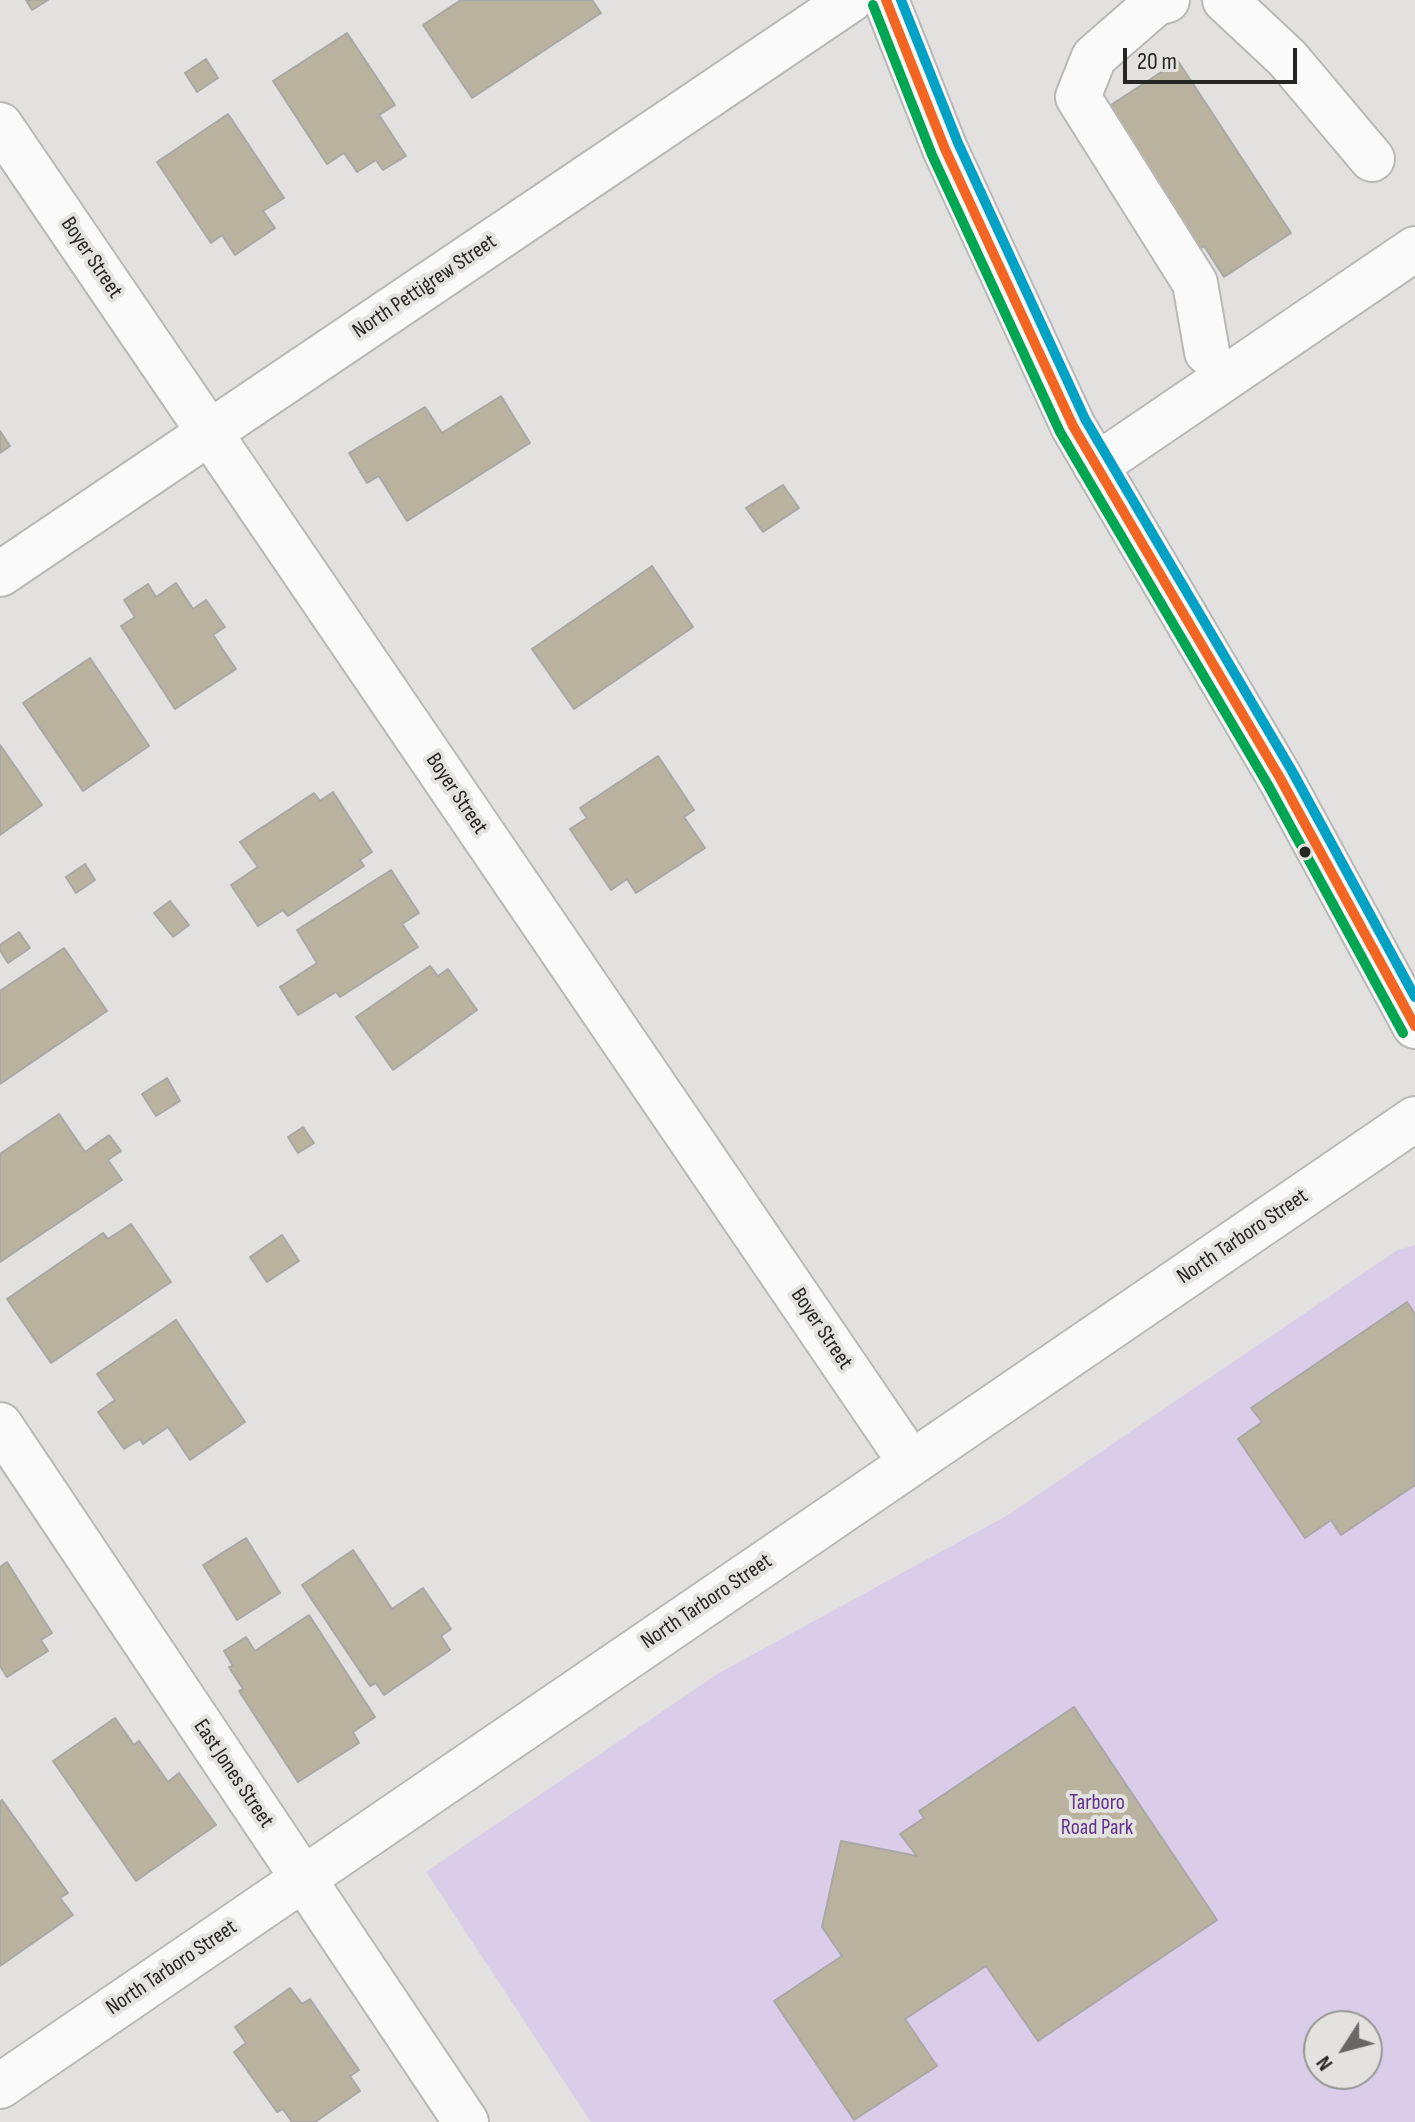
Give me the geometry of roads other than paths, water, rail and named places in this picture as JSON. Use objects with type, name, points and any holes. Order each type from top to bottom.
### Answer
[{"type":"street","name":"North Pettigrew Street","points":[[0,574],[850,0]]},
{"type":"street","points":[[886,0],[945,149],[1067,412],[1280,778],[1415,1026]]},
{"type":"street","points":[[1167,0],[1156,3],[1094,57],[1078,97],[1195,283],[1207,352]]},
{"type":"street","points":[[1225,0],[1287,58],[1372,159]]},
{"type":"street","name":"Boyer Street","points":[[0,125],[911,1463]]},
{"type":"street","points":[[1096,466],[1415,249]]},
{"type":"street","name":"North Tarboro Street","points":[[0,2086],[1415,1119]]},
{"type":"street","name":"East Jones Street","points":[[0,1425],[466,2122]]},
{"type":"park label","name":"Tarboro Road Park","points":[[1097,1816]]}]
